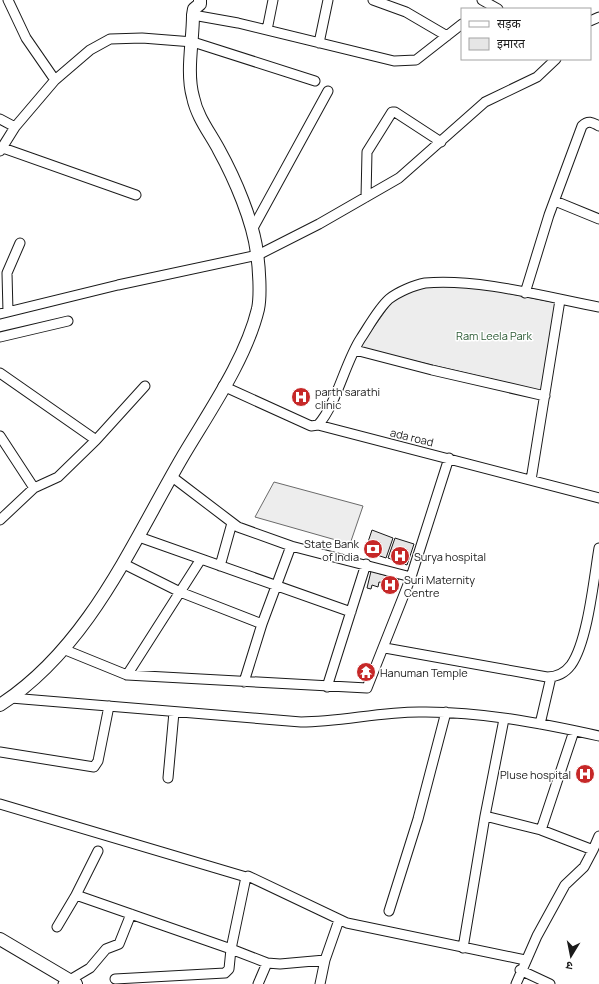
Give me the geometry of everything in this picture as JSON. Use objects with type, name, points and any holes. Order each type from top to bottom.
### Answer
[{"type":"main road","points":[[0,705],[11,698],[46,668],[63,649],[83,625],[124,564],[171,476],[224,386],[247,343],[259,306],[258,255],[253,228],[222,156],[200,118],[192,97],[190,77],[195,6]]},
{"type":"main road","points":[[0,939],[69,983]]},
{"type":"street","points":[[8,0],[26,38],[55,80]]},
{"type":"street","points":[[267,30],[273,0]]},
{"type":"street","points":[[319,43],[328,0]]},
{"type":"street","points":[[373,0],[406,12],[446,36]]},
{"type":"street","points":[[482,0],[496,8]]},
{"type":"street","points":[[195,6],[267,30],[394,61],[406,62],[416,60],[461,25]]},
{"type":"street","points":[[136,195],[1,148],[15,127],[55,80],[90,50],[110,39],[142,38],[193,42],[315,81]]},
{"type":"street","points":[[20,243],[7,273],[4,313],[140,279],[258,255],[399,178],[485,102],[537,77],[555,60]]},
{"type":"street","points":[[253,228],[328,91]]},
{"type":"street","points":[[366,197],[367,152],[392,112],[396,112],[441,142]]},
{"type":"street","points":[[0,119],[15,127]]},
{"type":"street","points":[[525,293],[555,201],[582,126],[586,122],[590,122],[599,126]]},
{"type":"street","points":[[555,201],[599,219]]},
{"type":"street","points":[[318,425],[360,340],[390,299],[416,286],[424,283],[460,284],[525,293],[599,307]]},
{"type":"street","points":[[532,480],[560,300]]},
{"type":"street","points":[[0,337],[68,321]]},
{"type":"street","points":[[355,350],[432,370],[545,396]]},
{"type":"street","points":[[0,372],[96,440]]},
{"type":"street","points":[[0,520],[34,488],[58,477],[96,440],[145,386]]},
{"type":"street","name":"ada road","points":[[224,386],[311,426],[318,425],[599,498]]},
{"type":"street","points":[[0,436],[34,488]]},
{"type":"street","points":[[63,649],[126,675],[327,687],[368,688],[385,648],[411,577],[449,458]]},
{"type":"street","points":[[171,476],[232,523],[292,546],[366,564],[411,577]]},
{"type":"street","points":[[220,566],[232,523]]},
{"type":"street","points":[[139,536],[351,612]]},
{"type":"street","points":[[244,682],[262,624],[292,546]]},
{"type":"street","points":[[385,648],[551,677],[560,674],[570,666],[578,651],[590,601],[599,548]]},
{"type":"street","points":[[126,675],[201,559]]},
{"type":"street","points":[[124,564],[180,592],[262,624]]},
{"type":"street","points":[[327,687],[366,564]]},
{"type":"street","points":[[540,724],[551,677]]},
{"type":"street","points":[[11,698],[301,722],[344,720],[417,712],[446,712],[540,724],[599,736]]},
{"type":"street","points":[[0,752],[94,767],[98,761],[109,706]]},
{"type":"street","points":[[168,778],[174,712]]},
{"type":"street","points":[[389,911],[418,819],[446,712]]},
{"type":"street","points":[[464,948],[485,816],[504,719]]},
{"type":"street","points":[[541,830],[574,730]]},
{"type":"street","points":[[0,804],[245,881],[270,886],[337,926],[382,931],[525,960]]},
{"type":"street","points":[[485,816],[541,830],[593,850]]},
{"type":"street","points":[[516,984],[520,970],[565,885],[584,867],[599,836]]},
{"type":"street","points":[[57,927],[76,895],[98,852]]},
{"type":"street","points":[[115,978],[225,973],[229,969],[231,949],[245,881]]},
{"type":"street","points":[[76,895],[267,963],[280,964],[325,960]]},
{"type":"street","points":[[69,983],[90,968],[106,949],[119,944],[131,914]]},
{"type":"street","points":[[320,984],[325,960],[337,926]]},
{"type":"street","points":[[258,984],[267,963]]},
{"type":"street","points":[[520,970],[550,984]]},
{"type":"shaded area","name":"Ram Leela Park","points":[[424,284],[471,286],[557,303],[542,391],[360,348],[393,300]]},
{"type":"shaded area","points":[[274,482],[363,506],[350,544],[255,517]]},
{"type":"building","points":[[372,530],[393,538],[386,558],[365,551]]},
{"type":"building","points":[[395,538],[414,544],[407,565],[388,558]]},
{"type":"building","points":[[372,567],[378,569],[377,573],[393,577],[393,573],[399,575],[398,581],[394,580],[392,584],[395,585],[393,592],[383,589],[385,583],[379,582],[378,587],[372,585],[371,589],[367,588]]},
{"type":"place","name":"parth sarathi clinic","points":[[301,397]]},
{"type":"place","name":"State Bank of India","points":[[373,549]]},
{"type":"place","name":"Surya hospital","points":[[400,556]]},
{"type":"place","name":"Suri Maternity Centre","points":[[390,585]]},
{"type":"place","name":"Hanuman Temple","points":[[366,672]]},
{"type":"place","name":"Pluse hospital","points":[[585,774]]}]
